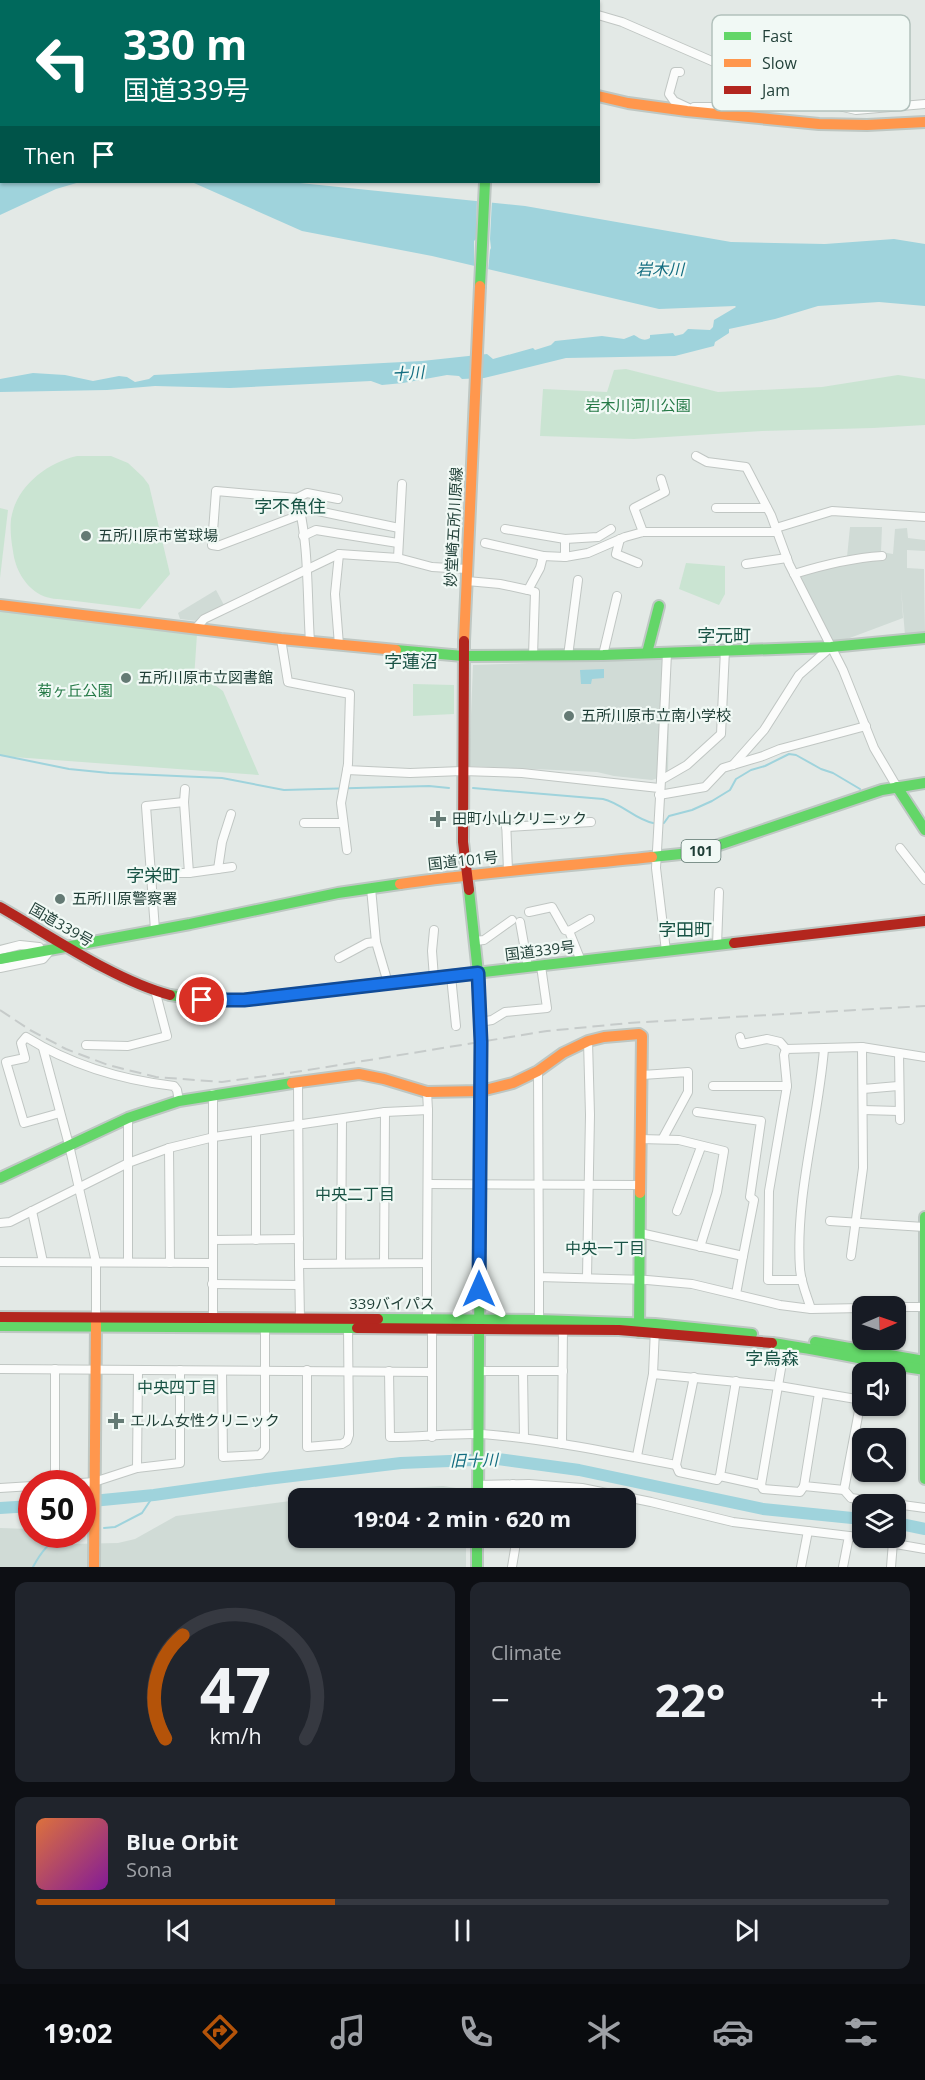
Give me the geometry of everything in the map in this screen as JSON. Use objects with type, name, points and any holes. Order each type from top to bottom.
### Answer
[{"type":"main road","points":[[600,96],[689,110],[819,124],[925,122]]},
{"type":"main road","name":"妙堂崎五所川原線","points":[[478,1488],[480,1022],[475,941],[463,842],[462,771],[467,575],[485,183]]},
{"type":"main road","points":[[0,605],[281,639],[464,656],[568,656],[831,647],[925,638]]},
{"type":"main road","points":[[647,653],[659,606]]},
{"type":"main road","name":"国道101号","points":[[0,959],[338,893],[467,874],[657,857],[710,848],[882,790],[925,783]]},
{"type":"main road","points":[[897,787],[925,830]]},
{"type":"main road","name":"国道339号","points":[[0,907],[69,947],[155,990],[187,998],[230,1001],[925,921]]},
{"type":"main road","points":[[0,1178],[128,1118],[179,1101],[213,1094],[358,1074],[427,1092],[481,1091],[508,1085],[538,1071],[563,1053],[588,1041],[639,1034],[642,1036],[639,1328]]},
{"type":"main road","points":[[924,1222],[925,1479]]},
{"type":"main road","name":"339バイパス","points":[[0,1317],[96,1322],[265,1323],[300,1319],[430,1324],[539,1320],[563,1325],[764,1335],[925,1361]]},
{"type":"main road","points":[[0,1326],[96,1322],[94,1470]]},
{"type":"main road","points":[[265,1323],[348,1328],[430,1324]]},
{"type":"main road","points":[[479,1324],[563,1325]]},
{"type":"main road","points":[[655,1328],[692,1335],[785,1345],[925,1370]]},
{"type":"main road","points":[[93,1548],[94,1567]]},
{"type":"main road","points":[[477,1548],[477,1567]]},
{"type":"street","points":[[600,16],[622,22],[712,61]]},
{"type":"street","points":[[680,72],[675,72],[670,98],[689,110],[712,108]]},
{"type":"street","points":[[910,105],[925,104]]},
{"type":"street","points":[[696,456],[707,462],[746,467],[767,508],[794,574],[843,670],[879,757],[897,787]]},
{"type":"street","points":[[643,532],[634,508],[665,492],[662,479]]},
{"type":"street","points":[[398,558],[402,484]]},
{"type":"street","points":[[338,499],[307,493],[297,498],[216,491],[212,545],[218,546],[300,511],[399,528]]},
{"type":"street","points":[[297,498],[303,536],[310,642]]},
{"type":"street","points":[[716,508],[767,508]]},
{"type":"street","points":[[486,543],[543,556],[565,557],[588,553],[643,532],[776,530],[832,511],[925,517]]},
{"type":"street","points":[[505,529],[565,539],[598,537],[611,529]]},
{"type":"street","points":[[303,536],[316,531],[398,543]]},
{"type":"street","points":[[565,539],[565,557]]},
{"type":"street","points":[[620,539],[616,554],[638,562]]},
{"type":"street","points":[[339,554],[335,594],[339,645]]},
{"type":"street","points":[[196,628],[204,619],[339,554],[398,558],[535,592],[533,656]]},
{"type":"street","points":[[528,590],[540,568],[543,556]]},
{"type":"street","points":[[794,574],[859,557],[882,556]]},
{"type":"street","points":[[746,564],[787,558]]},
{"type":"street","points":[[568,656],[578,580]]},
{"type":"street","points":[[603,655],[617,596]]},
{"type":"street","points":[[281,639],[288,682],[350,694],[348,764],[341,803],[347,850]]},
{"type":"street","points":[[733,765],[764,730],[798,675],[831,647]]},
{"type":"street","points":[[660,788],[721,734],[725,651]]},
{"type":"street","points":[[666,951],[656,868],[667,653]]},
{"type":"street","points":[[346,770],[533,774],[660,788],[705,787],[723,768],[780,749],[866,726]]},
{"type":"street","points":[[185,789],[189,873]]},
{"type":"street","points":[[155,930],[146,806],[184,802]]},
{"type":"street","points":[[218,869],[222,842],[231,814]]},
{"type":"street","points":[[463,819],[506,819],[508,871]]},
{"type":"street","points":[[506,827],[591,822]]},
{"type":"street","points":[[304,823],[343,823]]},
{"type":"street","points":[[900,848],[925,880]]},
{"type":"street","points":[[151,873],[189,873],[232,867]]},
{"type":"street","points":[[370,888],[376,942],[388,983]]},
{"type":"street","points":[[717,945],[719,892]]},
{"type":"street","points":[[529,912],[552,907],[565,930],[569,931],[580,961]]},
{"type":"street","points":[[569,931],[590,919]]},
{"type":"street","points":[[475,941],[484,940],[516,921],[528,967]]},
{"type":"street","points":[[434,930],[432,951],[434,978]]},
{"type":"street","points":[[339,958],[368,943],[376,942]]},
{"type":"street","points":[[0,950],[20,945],[52,949]]},
{"type":"street","points":[[0,968],[43,959],[52,949]]},
{"type":"street","points":[[480,1022],[492,1020],[505,1012],[547,1008],[541,966]]},
{"type":"street","points":[[451,976],[456,1026]]},
{"type":"street","points":[[86,1045],[128,1046],[166,1036],[155,990]]},
{"type":"street","points":[[60,1113],[24,1123],[6,1062],[24,1058],[21,1044],[26,1037],[43,1048],[115,1076],[174,1086],[179,1101]]},
{"type":"street","points":[[740,1037],[742,1044],[767,1039],[780,1042],[786,1049]]},
{"type":"street","points":[[587,1277],[588,1041]]},
{"type":"street","points":[[786,1049],[862,1047],[925,1057]]},
{"type":"street","points":[[851,1256],[863,1168],[862,1047]]},
{"type":"street","points":[[43,1048],[69,1145],[96,1262],[96,1322]]},
{"type":"street","points":[[811,1309],[800,1270],[800,1205],[822,1075],[824,1048]]},
{"type":"street","points":[[786,1049],[784,1055],[787,1086],[769,1191],[768,1280],[802,1280]]},
{"type":"street","points":[[863,1110],[899,1115],[899,1053]]},
{"type":"street","points":[[538,1071],[539,1320]]},
{"type":"street","points":[[642,1075],[688,1072],[688,1092],[663,1138]]},
{"type":"street","points":[[298,1082],[300,1319]]},
{"type":"street","points":[[713,1086],[787,1086]]},
{"type":"street","points":[[863,1089],[898,1086]]},
{"type":"street","points":[[427,1092],[427,1263],[432,1372],[432,1437]]},
{"type":"street","points":[[213,1094],[213,1322]]},
{"type":"street","points":[[0,1223],[10,1222],[128,1163],[169,1148],[214,1137],[385,1112],[428,1110]]},
{"type":"street","points":[[384,1262],[385,1112]]},
{"type":"street","points":[[697,1112],[761,1121],[750,1197],[754,1200],[736,1294]]},
{"type":"street","points":[[128,1118],[128,1262]]},
{"type":"street","points":[[341,1263],[342,1119]]},
{"type":"street","points":[[256,1132],[256,1240]]},
{"type":"street","points":[[640,1139],[679,1140],[724,1151],[717,1192],[700,1247]]},
{"type":"street","points":[[677,1211],[701,1146]]},
{"type":"street","points":[[169,1148],[170,1263]]},
{"type":"street","points":[[428,1184],[640,1185]]},
{"type":"street","points":[[32,1211],[43,1262]]},
{"type":"street","points":[[830,1221],[924,1222]]},
{"type":"street","points":[[640,1233],[743,1256]]},
{"type":"street","points":[[213,1240],[299,1239]]},
{"type":"street","points":[[0,1262],[212,1263]]},
{"type":"street","points":[[299,1264],[427,1263]]},
{"type":"street","points":[[539,1277],[587,1277],[692,1284],[780,1305],[811,1309],[852,1308]]},
{"type":"street","points":[[212,1284],[299,1285]]},
{"type":"street","points":[[906,1307],[924,1307]]},
{"type":"street","points":[[222,1371],[223,1457],[260,1455],[265,1449],[265,1323]]},
{"type":"street","points":[[562,1444],[563,1325]]},
{"type":"street","points":[[307,1370],[307,1447],[342,1444],[349,1435],[348,1328]]},
{"type":"street","points":[[637,1456],[653,1374],[655,1328]]},
{"type":"street","points":[[761,1485],[785,1345]]},
{"type":"street","points":[[0,1369],[432,1372]]},
{"type":"street","points":[[55,1369],[55,1470]]},
{"type":"street","points":[[137,1468],[138,1370]]},
{"type":"street","points":[[96,1483],[137,1468],[180,1463],[180,1370]]},
{"type":"street","points":[[389,1371],[390,1437],[524,1438],[637,1456],[676,1465]]},
{"type":"street","points":[[479,1371],[562,1371]]},
{"type":"street","points":[[523,1371],[524,1438]]},
{"type":"street","points":[[653,1374],[736,1381],[852,1397]]},
{"type":"street","points":[[694,1377],[676,1465],[679,1472],[717,1480],[720,1476],[736,1381]]},
{"type":"street","points":[[720,1476],[761,1485],[763,1489],[800,1492],[804,1486],[819,1393]]},
{"type":"street","points":[[844,1490],[858,1416]]},
{"type":"street","points":[[478,1482],[582,1488],[733,1522],[852,1536]]},
{"type":"street","points":[[513,1484],[513,1488]]},
{"type":"street","points":[[804,1486],[844,1490],[851,1498],[925,1508]]},
{"type":"street","points":[[0,1488],[18,1487]]},
{"type":"street","points":[[801,1567],[808,1531]]},
{"type":"street","points":[[843,1567],[849,1536]]},
{"type":"street","points":[[906,1545],[925,1549]]},
{"type":"street","points":[[512,1567],[515,1548]]},
{"type":"street","points":[[891,1567],[893,1548]]},
{"type":"shaded area","points":[[850,527],[882,527],[881,552],[893,554],[895,529],[907,528],[908,538],[925,540],[925,551],[907,550],[907,568],[924,569],[925,633],[905,635],[901,588],[903,618],[847,639],[831,641],[797,574],[847,557]]},
{"type":"shaded area","points":[[216,590],[224,605],[197,621],[180,619],[178,613]]},
{"type":"shaded area","name":"五所川原市立南小学校","points":[[670,658],[668,772],[658,778],[652,780],[597,772],[469,766],[473,665]]},
{"type":"shaded area","points":[[443,1486],[456,1488],[409,1488]]},
{"type":"shaded area","points":[[288,1501],[288,1548],[466,1548],[466,1567],[0,1567],[0,1528],[18,1529],[18,1548],[96,1548],[96,1543],[118,1543],[135,1539],[176,1516]]},
{"type":"green space","name":"岩木川河川公園","points":[[626,369],[718,392],[822,387],[898,375],[925,379],[925,425],[762,431],[634,439],[540,436],[543,389],[607,392],[614,370]]},
{"type":"green space","name":"五所川原市営球場","points":[[77,456],[111,456],[128,463],[149,485],[170,574],[140,609],[47,597],[30,587],[18,570],[11,539],[11,519],[19,497],[34,478],[54,464]]},
{"type":"green space","points":[[0,508],[8,510],[0,578]]},
{"type":"green space","points":[[686,563],[725,566],[725,594],[719,605],[679,589]]},
{"type":"green space","name":"菊ヶ丘公園","points":[[0,611],[197,634],[194,679],[216,686],[223,691],[259,775],[0,756]]},
{"type":"green space","points":[[413,684],[454,685],[454,714],[413,716]]},
{"type":"water","points":[[0,183],[77,183],[56,189],[0,215]]},
{"type":"water","name":"岩木川","points":[[194,183],[300,183],[525,206],[731,242],[825,244],[894,239],[925,244],[925,306],[879,302],[818,306],[775,319],[729,329],[729,333],[715,342],[714,346],[675,356],[566,358],[484,378],[462,379],[459,376],[447,375],[382,385],[371,381],[230,388],[155,386],[107,390],[0,392],[0,379],[33,373],[65,375],[93,381],[119,376],[127,377],[135,382],[149,379],[154,375],[422,361],[487,354],[493,359],[533,348],[535,350],[551,345],[555,341],[602,336],[624,339],[634,335],[646,340],[650,338],[650,335],[673,333],[675,336],[683,334],[688,329],[710,330],[714,320],[736,307],[659,309],[432,256],[302,231]]},
{"type":"water","points":[[604,669],[604,678],[592,679],[591,684],[581,684],[580,670]]},
{"type":"pier","points":[[477,198],[492,200],[488,272],[474,269]]},
{"type":"waterway","points":[[664,823],[669,816],[692,810],[712,801],[730,790],[736,779],[751,770],[789,754],[796,755],[833,773],[860,789]]},
{"type":"waterway","points":[[0,755],[69,769],[222,778],[284,790],[429,786],[449,788]]},
{"type":"waterway","points":[[473,788],[603,799],[653,823]]},
{"type":"waterway","name":"旧十川","points":[[96,1501],[401,1463],[498,1459],[579,1470],[763,1509],[852,1518]]},
{"type":"waterway","points":[[104,1528],[115,1527],[142,1513],[154,1495]]},
{"type":"waterway","name":"旧十川","points":[[0,1508],[18,1507]]},
{"type":"waterway","name":"旧十川","points":[[906,1525],[925,1529]]},
{"type":"waterway","points":[[33,1567],[46,1548]]},
{"type":"railway","points":[[0,1010],[30,1030],[66,1049],[108,1065],[156,1077],[222,1082],[547,1031],[629,1023],[925,1006]]},
{"type":"traffic: fast","points":[[480,286],[485,183]]},
{"type":"traffic: fast","points":[[647,653],[659,606]]},
{"type":"traffic: fast","points":[[396,650],[463,656],[603,655],[831,647],[925,638]]},
{"type":"traffic: fast","points":[[652,857],[690,853],[710,848],[882,790],[925,783]]},
{"type":"traffic: fast","points":[[897,787],[925,830]]},
{"type":"traffic: fast","points":[[0,959],[190,924],[338,893],[400,884]]},
{"type":"traffic: fast","points":[[469,890],[478,973],[481,1042],[478,1488]]},
{"type":"traffic: fast","points":[[170,995],[206,1000],[244,1000],[734,943]]},
{"type":"traffic: fast","points":[[0,1178],[128,1118],[179,1101],[292,1083]]},
{"type":"traffic: fast","points":[[639,1332],[640,1193]]},
{"type":"traffic: fast","points":[[925,1217],[925,1479]]},
{"type":"traffic: fast","points":[[378,1319],[539,1320],[655,1324],[752,1334]]},
{"type":"traffic: fast","points":[[0,1326],[357,1328]]},
{"type":"traffic: fast","points":[[815,1342],[925,1361]]},
{"type":"traffic: fast","points":[[772,1343],[925,1370]]},
{"type":"traffic: fast","points":[[477,1548],[477,1567]]},
{"type":"traffic: slow","points":[[600,96],[628,103],[687,111],[819,124],[867,125],[925,122]]},
{"type":"traffic: slow","points":[[464,641],[480,286]]},
{"type":"traffic: slow","points":[[0,605],[281,639],[396,650]]},
{"type":"traffic: slow","points":[[400,884],[652,857]]},
{"type":"traffic: slow","points":[[292,1083],[359,1074],[427,1092],[481,1091],[513,1083],[588,1041],[639,1034],[642,1036],[640,1193]]},
{"type":"traffic: slow","points":[[94,1567],[96,1321]]},
{"type":"traffic: jam","points":[[464,641],[463,842],[469,890]]},
{"type":"traffic: jam","points":[[0,907],[105,968],[170,995]]},
{"type":"traffic: jam","points":[[734,943],[925,921]]},
{"type":"traffic: jam","points":[[0,1317],[378,1319]]},
{"type":"traffic: jam","points":[[357,1328],[619,1330],[772,1343]]},
{"type":"place","name":"五所川原市営球場","points":[[86,536]]},
{"type":"place","name":"五所川原市立図書館","points":[[126,678]]},
{"type":"place","name":"五所川原市立南小学校","points":[[569,716]]},
{"type":"place","name":"田町小山クリニック","points":[[438,819]]},
{"type":"place","name":"五所川原警察署","points":[[60,899]]},
{"type":"place","name":"エルム女性クリニック","points":[[116,1421]]},
{"type":"district","name":"字不魚住","points":[[290,507]]},
{"type":"district","name":"字元町","points":[[724,636]]},
{"type":"district","name":"字蓮沼","points":[[411,662]]},
{"type":"district","name":"字栄町","points":[[153,876]]},
{"type":"district","name":"字田町","points":[[685,930]]},
{"type":"district","name":"中央二丁目","points":[[355,1194]]},
{"type":"district","name":"中央一丁目","points":[[605,1248]]},
{"type":"district","name":"字烏森","points":[[772,1359]]},
{"type":"district","name":"中央四丁目","points":[[177,1387]]},
{"type":"route","points":[[202,1000],[244,1000],[478,973],[481,1042],[479,1289]]},
{"type":"water label","name":"十川","points":[[408,373]]}]
